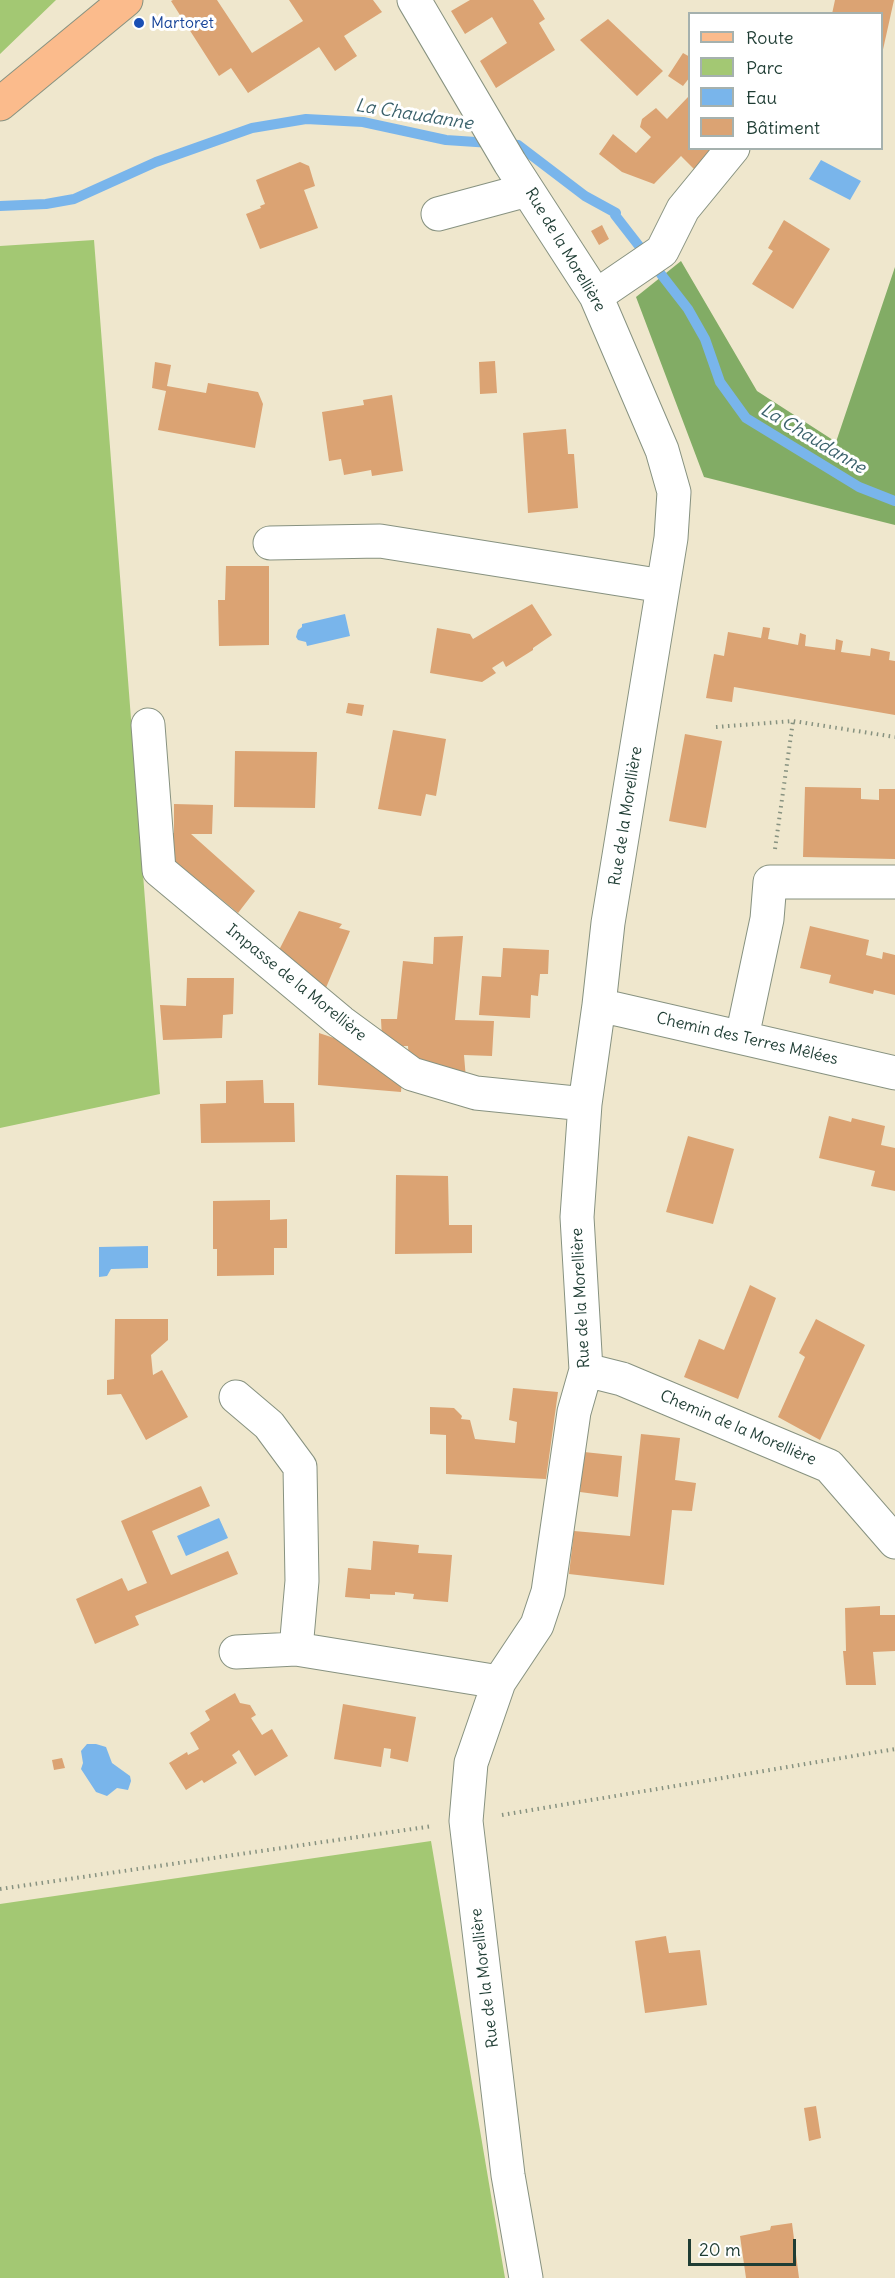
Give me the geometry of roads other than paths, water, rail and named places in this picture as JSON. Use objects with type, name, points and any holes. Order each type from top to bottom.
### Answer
[{"type":"main road","points":[[0,104],[126,0]]},
{"type":"street","name":"Rue de la Morellière","points":[[414,0],[519,176],[596,296],[662,450],[674,492],[671,538],[608,923],[600,1005],[585,1104],[577,1217],[586,1370],[574,1412],[548,1592],[537,1625],[499,1682],[471,1763],[466,1821],[508,2175],[526,2278]]},
{"type":"street","points":[[596,296],[662,251],[683,209],[731,150]]},
{"type":"street","points":[[438,214],[519,176]]},
{"type":"street","points":[[270,543],[380,542],[663,586]]},
{"type":"street","name":"Impasse de la Morellière","points":[[148,725],[159,870],[341,1022],[412,1074],[477,1093],[585,1104]]},
{"type":"street","points":[[742,1037],[767,919],[770,882],[895,882]]},
{"type":"street","name":"Chemin des Terres Mêlées","points":[[600,1005],[895,1073]]},
{"type":"street","name":"Chemin de la Morellière","points":[[586,1370],[622,1378],[829,1466],[895,1542]]},
{"type":"street","points":[[236,1397],[269,1425],[300,1467],[302,1581],[296,1649]]},
{"type":"street","points":[[236,1652],[296,1649],[499,1682]]},
{"type":"water","points":[[821,160],[861,181],[850,200],[809,179]]},
{"type":"water","points":[[345,614],[350,636],[307,646],[306,642],[296,637],[302,624]]},
{"type":"water","points":[[148,1246],[148,1268],[111,1269],[107,1276],[99,1277],[99,1247]]},
{"type":"water","points":[[219,1518],[228,1538],[186,1556],[177,1536]]},
{"type":"water","points":[[87,1744],[106,1747],[112,1763],[130,1776],[128,1790],[117,1788],[107,1796],[96,1792],[81,1769],[83,1763],[81,1751]]},
{"type":"waterway","name":"La Chaudanne","points":[[0,206],[46,204],[74,199],[156,162],[252,128],[306,119],[363,122],[446,140],[491,143]]},
{"type":"waterway","name":"La Chaudanne","points":[[506,144],[518,145],[585,196],[616,213],[615,215],[688,309],[705,339],[720,382],[746,418],[859,487],[895,501]]},
{"type":"place","name":"Martoret","points":[[139,23]]}]
